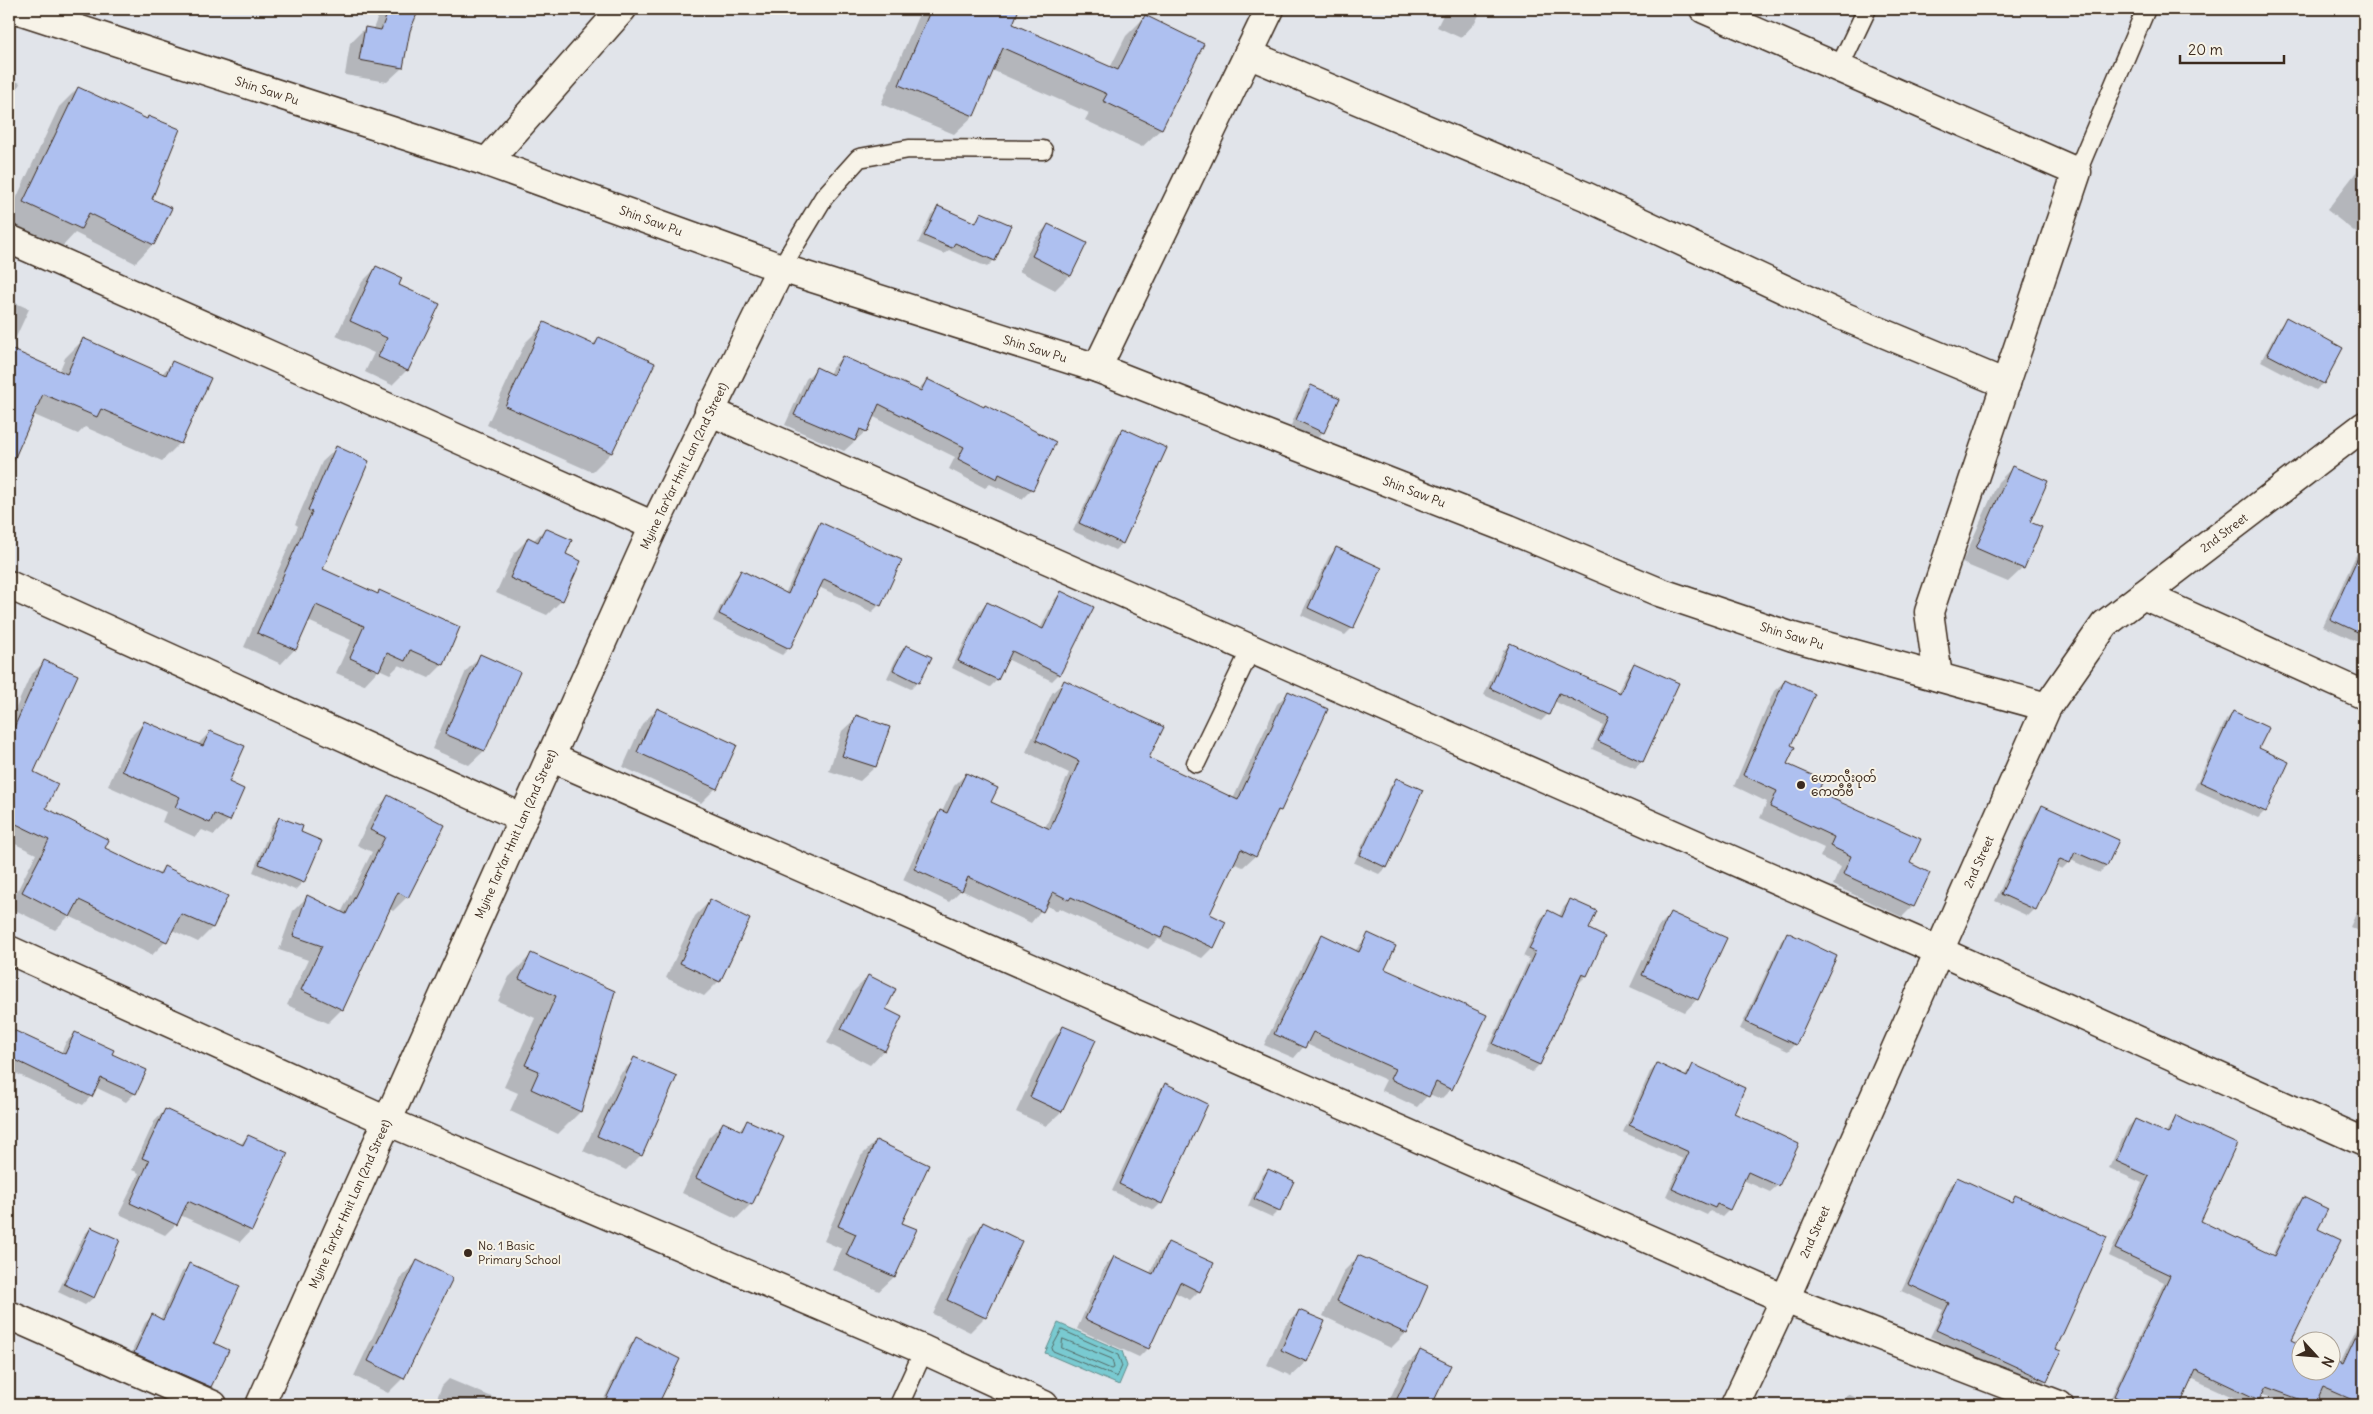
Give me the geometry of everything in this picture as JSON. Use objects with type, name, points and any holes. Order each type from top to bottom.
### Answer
[{"type":"street","name":"Shin Saw Pu","points":[[16,9],[488,162],[781,268],[1097,368],[1509,530],[1659,592],[1794,637],[2047,707]]},
{"type":"street","points":[[488,162],[622,9]]},
{"type":"street","points":[[1097,368],[1270,9]]},
{"type":"street","points":[[1704,9],[2077,172],[1929,612],[1938,677]]},
{"type":"street","points":[[1248,54],[1585,196],[1834,312],[2006,384]]},
{"type":"street","points":[[9,239],[654,526]]},
{"type":"street","name":"Myine TarYar Hnit Lan (2nd Street)","points":[[260,1405],[654,526],[781,268]]},
{"type":"street","points":[[709,412],[1939,952],[2364,1142]]},
{"type":"street","name":"2nd Street","points":[[1735,1405],[1785,1299],[2047,707],[2105,624],[2364,426]]},
{"type":"street","points":[[9,585],[523,818]]},
{"type":"street","points":[[2143,595],[2364,695]]},
{"type":"street","points":[[550,757],[1785,1299],[2059,1405]]},
{"type":"street","points":[[9,950],[387,1121],[924,1350],[1044,1405]]},
{"type":"street","points":[[9,1315],[213,1405]]},
{"type":"lane","points":[[1839,68],[1867,9]]},
{"type":"lane","points":[[2077,172],[2146,9]]},
{"type":"lane","points":[[781,268],[824,197],[859,158],[909,149],[1043,150]]},
{"type":"lane","points":[[1196,763],[1251,649]]},
{"type":"lane","points":[[899,1405],[924,1350]]},
{"type":"water","points":[[1058,1323],[1122,1351],[1127,1366],[1119,1385],[1045,1353]]},
{"type":"building","points":[[389,9],[419,9],[410,31],[403,68],[359,60],[365,27],[381,30]]},
{"type":"building","points":[[931,9],[1019,9],[1013,24],[1118,70],[1145,15],[1204,44],[1162,129],[1103,101],[1107,94],[1003,48],[974,116],[899,85]]},
{"type":"building","points":[[78,87],[147,119],[148,116],[180,129],[152,199],[172,208],[154,245],[89,213],[81,229],[23,202]]},
{"type":"building","points":[[938,206],[976,223],[981,212],[1011,225],[995,261],[955,243],[952,248],[924,236]]},
{"type":"building","points":[[1048,224],[1087,243],[1071,276],[1032,256]]},
{"type":"building","points":[[376,266],[402,278],[399,285],[440,304],[408,371],[378,357],[387,338],[350,321]]},
{"type":"building","points":[[2286,317],[2343,348],[2324,384],[2267,354]]},
{"type":"building","points":[[544,322],[595,345],[599,337],[655,363],[612,453],[505,406]]},
{"type":"building","points":[[83,338],[166,375],[172,361],[211,378],[181,444],[101,409],[97,417],[43,394],[9,471],[9,348],[67,374]]},
{"type":"building","points":[[842,356],[921,391],[927,379],[984,407],[985,405],[1056,442],[1033,490],[999,474],[997,479],[958,459],[964,447],[879,404],[867,432],[860,429],[855,441],[794,415],[816,367],[833,375]]},
{"type":"building","points":[[1311,385],[1340,398],[1324,433],[1296,420]]},
{"type":"building","points":[[1123,428],[1167,448],[1123,544],[1079,523]]},
{"type":"building","points":[[336,446],[369,461],[323,569],[378,594],[379,590],[460,627],[444,665],[410,650],[405,661],[387,653],[379,671],[350,658],[364,626],[316,605],[296,650],[257,633],[312,512],[308,510]]},
{"type":"building","points":[[2012,466],[2048,481],[2030,522],[2042,527],[2024,569],[1976,548]]},
{"type":"building","points":[[820,522],[902,560],[881,606],[824,579],[790,649],[719,614],[741,570],[788,594]]},
{"type":"building","points":[[545,528],[572,540],[566,554],[581,561],[563,601],[510,578],[528,537],[538,542]]},
{"type":"building","points":[[2364,544],[2364,635],[2330,619]]},
{"type":"building","points":[[1336,547],[1382,568],[1353,629],[1308,608]]},
{"type":"building","points":[[1061,591],[1094,607],[1060,675],[1012,651],[998,680],[958,661],[987,602],[1043,629]]},
{"type":"building","points":[[1510,643],[1620,693],[1634,663],[1679,683],[1643,762],[1598,741],[1609,717],[1559,693],[1549,715],[1490,688]]},
{"type":"building","points":[[906,645],[932,657],[919,683],[893,670]]},
{"type":"building","points":[[480,654],[520,672],[485,751],[445,734]]},
{"type":"building","points":[[44,660],[78,675],[34,772],[58,784],[46,808],[109,840],[105,848],[160,875],[164,866],[228,896],[213,928],[181,914],[167,942],[79,900],[70,917],[22,892],[49,840],[12,822],[9,829],[9,739]]},
{"type":"building","points":[[1785,679],[1815,694],[1791,745],[1795,747],[1787,764],[1823,780],[1818,792],[1921,839],[1910,863],[1930,873],[1914,907],[1843,874],[1851,856],[1830,846],[1834,837],[1770,807],[1777,791],[1743,775]]},
{"type":"building","points":[[1064,680],[1164,727],[1149,758],[1238,800],[1288,691],[1328,709],[1281,811],[1278,810],[1256,857],[1241,849],[1210,914],[1226,922],[1214,948],[1166,926],[1161,938],[1071,897],[1069,900],[1053,892],[1043,912],[968,877],[962,891],[914,869],[940,810],[947,813],[966,773],[998,788],[991,802],[1050,829],[1079,761],[1036,740]]},
{"type":"building","points":[[657,708],[737,745],[717,789],[637,752]]},
{"type":"building","points":[[2233,711],[2269,728],[2259,748],[2289,762],[2266,812],[2200,782]]},
{"type":"building","points":[[856,715],[890,727],[876,767],[842,756]]},
{"type":"building","points":[[144,721],[203,746],[210,731],[245,746],[229,782],[244,789],[230,821],[214,814],[210,823],[175,807],[180,797],[122,771]]},
{"type":"building","points":[[1396,778],[1423,790],[1387,868],[1360,855]]},
{"type":"building","points":[[388,795],[445,825],[408,898],[398,892],[343,1010],[301,990],[322,946],[293,936],[307,895],[346,914],[385,837],[370,830]]},
{"type":"building","points":[[2042,805],[2119,840],[2107,866],[2075,852],[2070,863],[2060,859],[2036,910],[2001,894]]},
{"type":"building","points":[[279,817],[303,826],[301,832],[322,841],[304,883],[259,864]]},
{"type":"building","points":[[710,899],[750,919],[720,982],[680,963]]},
{"type":"building","points":[[1570,899],[1597,911],[1589,929],[1605,937],[1587,976],[1582,974],[1540,1065],[1493,1044],[1535,952],[1529,949],[1548,910],[1562,917]]},
{"type":"building","points":[[1670,912],[1727,938],[1698,1000],[1642,975]]},
{"type":"building","points":[[1787,932],[1837,956],[1796,1045],[1746,1022]]},
{"type":"building","points":[[1368,933],[1396,946],[1385,969],[1487,1015],[1452,1090],[1436,1082],[1429,1097],[1390,1079],[1395,1069],[1313,1032],[1305,1048],[1274,1034],[1322,934],[1359,952]]},
{"type":"building","points":[[531,953],[615,991],[581,1112],[531,1089],[539,1071],[525,1065],[556,996],[519,979]]},
{"type":"building","points":[[868,975],[896,989],[886,1009],[902,1017],[885,1051],[841,1029]]},
{"type":"building","points":[[1063,1026],[1096,1040],[1062,1112],[1030,1097]]},
{"type":"building","points":[[9,1028],[65,1054],[75,1032],[114,1050],[112,1054],[147,1070],[136,1094],[101,1078],[92,1097],[9,1057]]},
{"type":"building","points":[[634,1057],[677,1076],[642,1156],[597,1136]]},
{"type":"building","points":[[1657,1063],[1687,1077],[1693,1064],[1745,1088],[1734,1113],[1799,1144],[1779,1186],[1748,1172],[1730,1210],[1717,1204],[1715,1208],[1672,1189],[1689,1152],[1629,1125]]},
{"type":"building","points":[[1165,1083],[1208,1104],[1162,1204],[1119,1184]]},
{"type":"building","points":[[165,1109],[243,1145],[248,1135],[288,1153],[252,1231],[188,1201],[177,1225],[130,1203],[149,1161],[142,1158]]},
{"type":"building","points":[[2176,1116],[2237,1144],[2201,1221],[2274,1256],[2303,1197],[2328,1209],[2318,1229],[2341,1240],[2296,1332],[2290,1332],[2290,1382],[2340,1382],[2340,1363],[2343,1364],[2364,1319],[2364,1405],[2323,1387],[2315,1405],[2266,1387],[2259,1400],[2196,1370],[2180,1405],[2133,1405],[2114,1396],[2170,1275],[2115,1249],[2149,1176],[2116,1161],[2135,1119],[2168,1134]]},
{"type":"building","points":[[747,1120],[784,1137],[752,1205],[696,1178],[723,1122],[742,1131]]},
{"type":"building","points":[[876,1140],[929,1165],[902,1223],[917,1229],[895,1277],[846,1255],[856,1234],[838,1226]]},
{"type":"building","points":[[1268,1169],[1294,1181],[1280,1211],[1254,1199]]},
{"type":"building","points":[[1957,1177],[2012,1202],[2015,1195],[2107,1237],[2056,1349],[2061,1351],[2047,1381],[1936,1330],[1949,1303],[1908,1284]]},
{"type":"building","points":[[983,1222],[1022,1241],[986,1318],[947,1300]]},
{"type":"building","points":[[91,1227],[120,1240],[94,1298],[64,1284]]},
{"type":"building","points":[[1168,1242],[1214,1263],[1200,1292],[1180,1282],[1149,1349],[1085,1319],[1114,1256],[1153,1274]]},
{"type":"building","points":[[1358,1255],[1428,1286],[1407,1334],[1337,1301]]},
{"type":"building","points":[[417,1260],[453,1278],[404,1379],[368,1361]]},
{"type":"building","points":[[189,1263],[240,1286],[214,1343],[229,1350],[211,1387],[134,1353],[152,1314],[163,1320]]},
{"type":"building","points":[[1299,1310],[1325,1321],[1307,1362],[1281,1350]]},
{"type":"building","points":[[636,1337],[680,1359],[658,1405],[603,1405]]},
{"type":"building","points":[[1420,1350],[1451,1365],[1432,1405],[1394,1405]]},
{"type":"place","name":"ဟောလီးဝုတ် ကေတီဗီ","points":[[1801,785]]},
{"type":"place","name":"No. 1 Basic Primary School","points":[[468,1253]]}]
